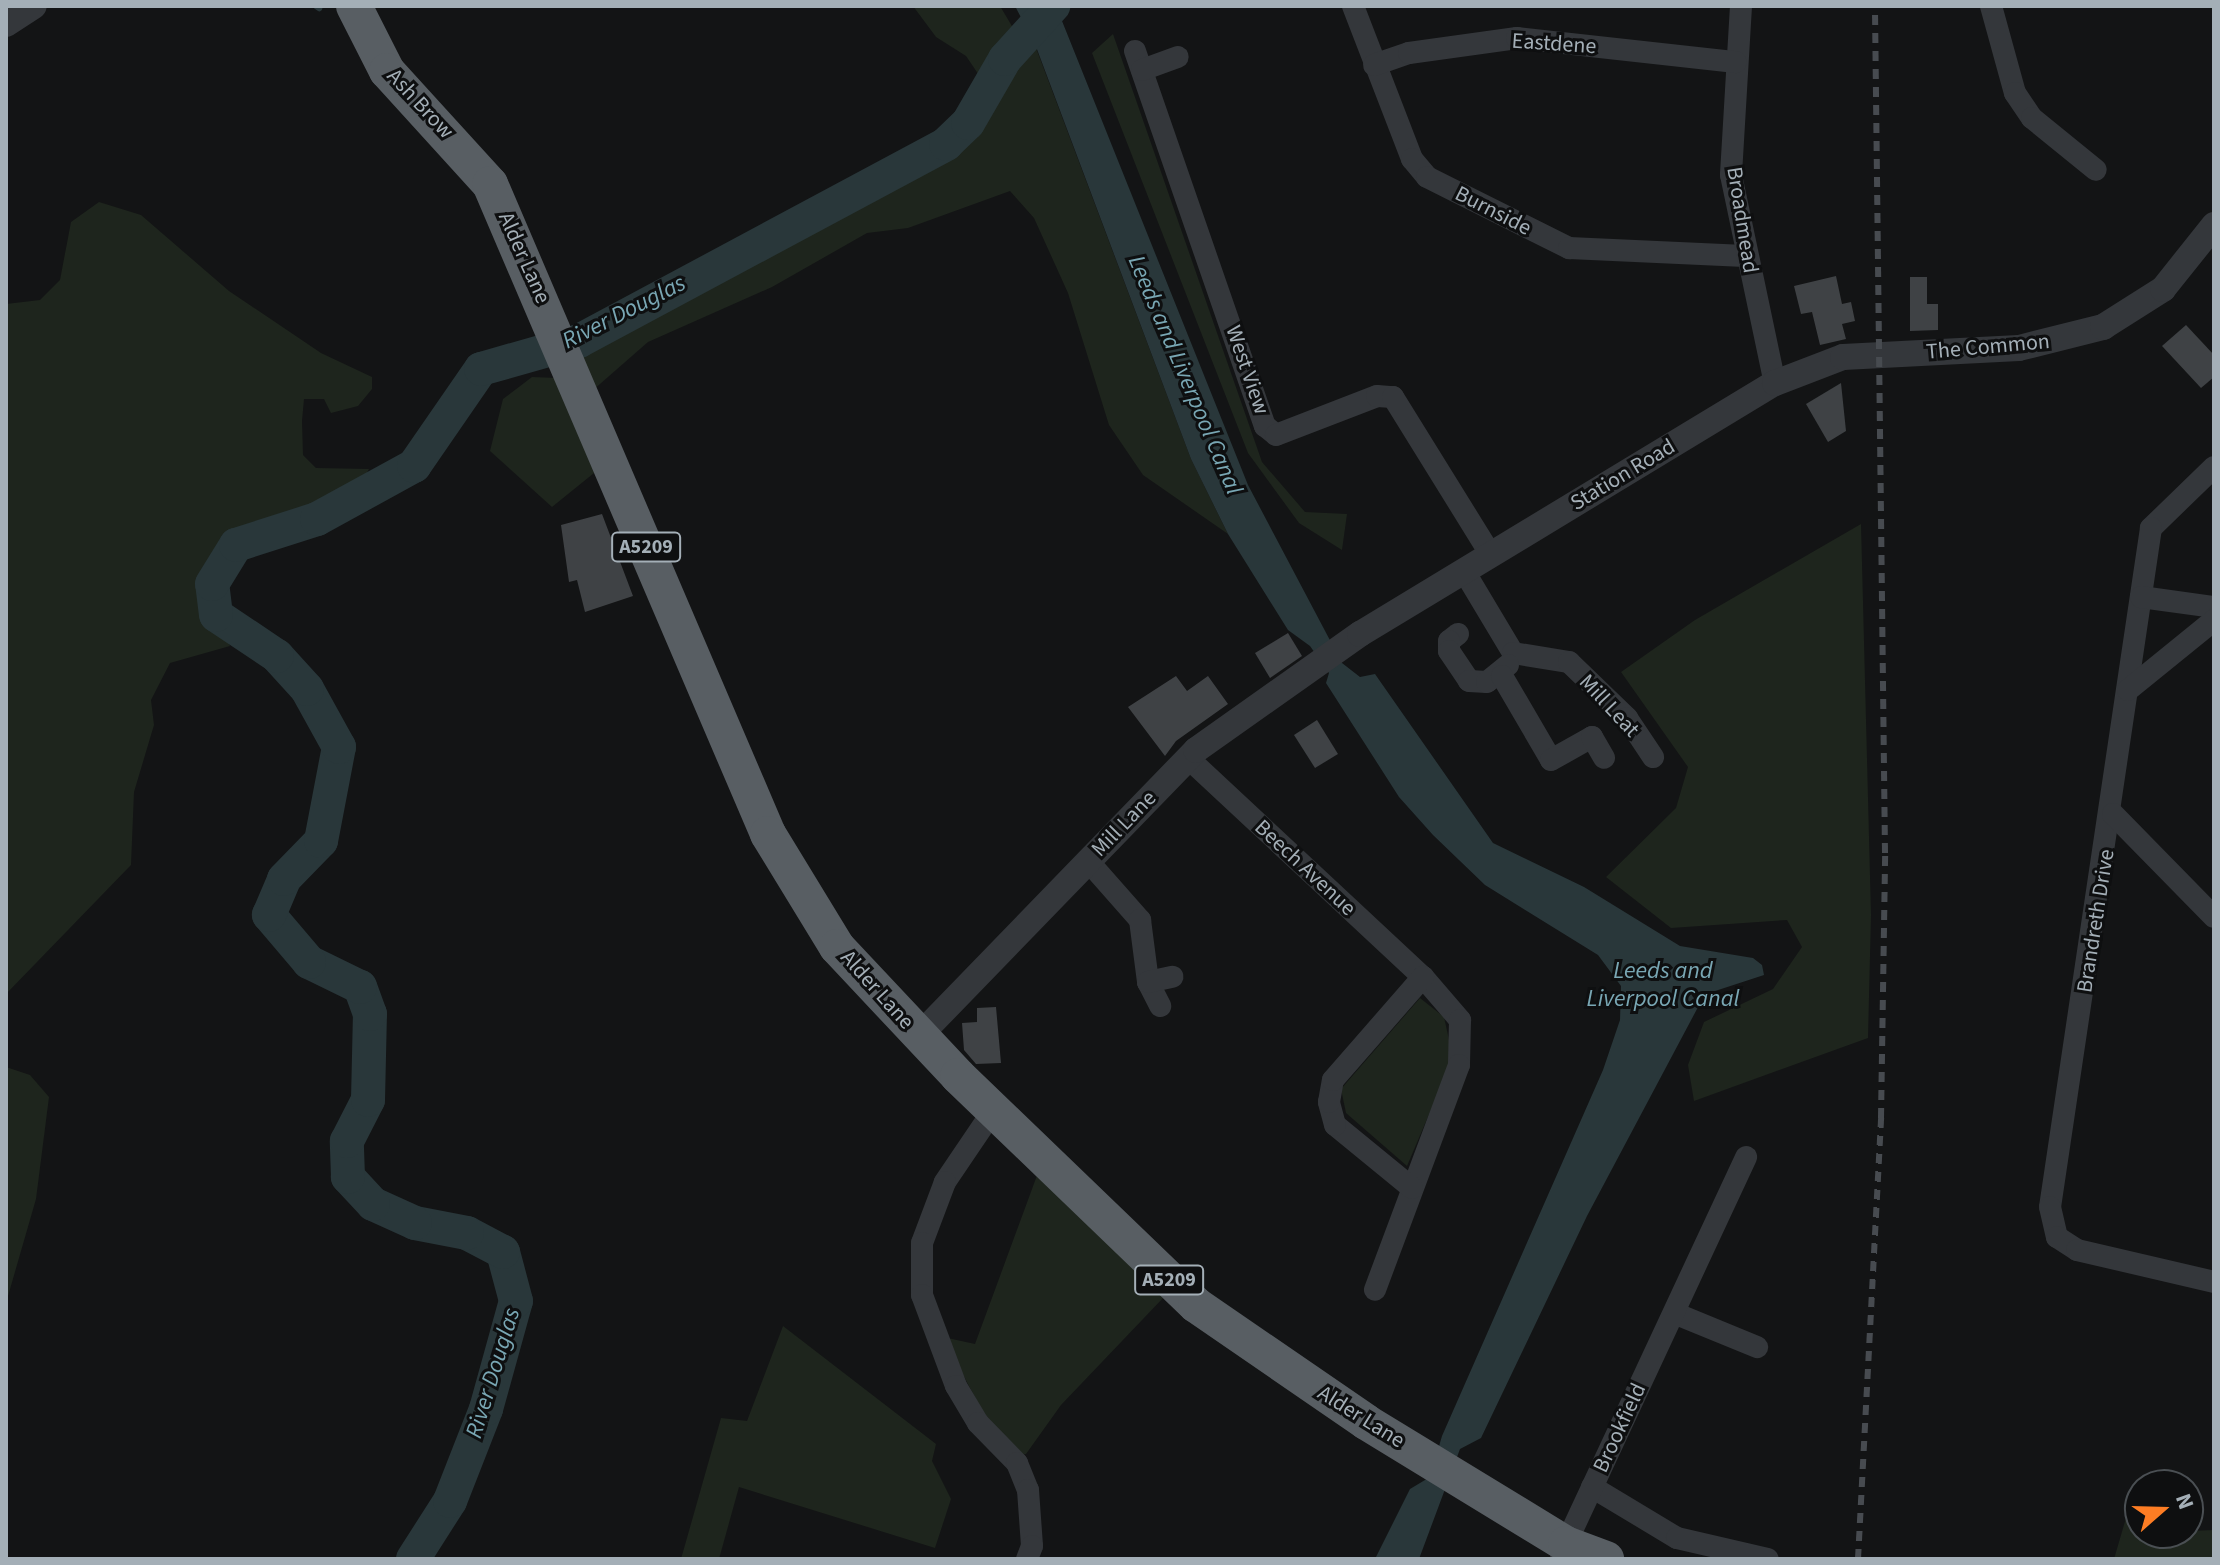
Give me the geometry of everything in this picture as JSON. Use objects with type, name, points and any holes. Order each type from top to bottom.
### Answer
[{"type":"highway","name":"Ash Brow","points":[[354,6],[387,71],[480,170]]},
{"type":"highway","name":"Alder Lane","points":[[480,170],[554,326],[768,834],[837,947],[993,1111],[1196,1305],[1416,1451],[1465,1478],[1562,1551],[1606,1559]]},
{"type":"street","points":[[6,24],[34,6]]},
{"type":"street","name":"Burnside","points":[[1353,6],[1418,169],[1450,189],[1569,248],[1745,256]]},
{"type":"street","name":"Broadmead","points":[[1741,6],[1731,175],[1745,256],[1775,383]]},
{"type":"street","points":[[1991,6],[2002,66],[2015,93],[2032,118],[2096,170]]},
{"type":"street","name":"Eastdene","points":[[1374,65],[1409,53],[1517,38],[1736,62]]},
{"type":"street","name":"West View","points":[[1178,57],[1139,61],[1265,426],[1282,434],[1377,396],[1393,397],[1491,555]]},
{"type":"street","name":"The Common","points":[[1909,353],[2044,344],[2125,318],[2174,279],[2214,225]]},
{"type":"street","name":"Station Road","points":[[1352,640],[1775,383],[1843,357],[1909,353]]},
{"type":"street","name":"Brandreth Drive","points":[[2214,467],[2151,528],[2113,814],[2050,1207],[2057,1237],[2077,1250],[2214,1282]]},
{"type":"street","points":[[1464,571],[1513,653],[1502,676]]},
{"type":"street","points":[[2141,597],[2214,607]]},
{"type":"street","points":[[2128,690],[2214,620]]},
{"type":"street","points":[[1458,634],[1449,641],[1449,651],[1469,681],[1502,676]]},
{"type":"street","name":"Mill Lane","points":[[919,1036],[1188,758],[1301,673],[1352,640]]},
{"type":"street","name":"Mill Leat","points":[[1513,653],[1569,662],[1627,718],[1653,757]]},
{"type":"street","points":[[1502,676],[1551,760],[1592,737],[1604,758]]},
{"type":"street","name":"Beech Avenue","points":[[1188,758],[1423,977],[1460,1020],[1464,1042],[1375,1290]]},
{"type":"street","points":[[2113,814],[2214,917]]},
{"type":"street","points":[[1088,861],[1140,920],[1147,936],[1148,982],[1160,1006]]},
{"type":"street","points":[[1148,982],[1172,977]]},
{"type":"street","points":[[1412,1188],[1335,1125],[1329,1102],[1333,1080],[1423,977]]},
{"type":"street","points":[[993,1111],[945,1182],[922,1243],[922,1295],[956,1386],[978,1423],[1017,1463],[1028,1490],[1032,1546],[1027,1559]]},
{"type":"street","name":"Brookfield","points":[[1562,1551],[1746,1157]]},
{"type":"street","points":[[1674,1313],[1761,1348]]},
{"type":"street","points":[[1592,1487],[1677,1538],[1768,1559]]},
{"type":"shaded area","points":[[913,6],[1000,6],[1019,38],[1008,55],[1030,32],[1191,459],[1228,534],[1143,475],[1109,425],[1068,293],[1034,218],[1010,191],[908,228],[867,233],[772,287],[648,342],[584,398],[563,346],[946,143],[968,123],[1002,66],[987,87],[966,56],[936,37]]},
{"type":"shaded area","points":[[1113,34],[1262,462],[1305,512],[1347,514],[1342,550],[1299,523],[1248,453],[1092,53]]},
{"type":"shaded area","points":[[99,202],[141,215],[229,291],[321,353],[372,377],[372,389],[358,406],[331,413],[324,399],[304,399],[302,421],[303,455],[316,468],[369,469],[361,484],[236,534],[223,551],[210,575],[208,596],[230,646],[170,663],[151,700],[154,725],[134,792],[131,865],[6,994],[6,304],[40,300],[60,280],[71,222]]},
{"type":"shaded area","points":[[532,377],[557,378],[599,469],[552,507],[490,451],[503,399]]},
{"type":"shaded area","points":[[1861,524],[1871,915],[1868,1038],[1694,1101],[1688,1065],[1704,1022],[1773,989],[1802,947],[1787,920],[1671,928],[1606,877],[1676,808],[1688,767],[1621,672],[1695,620]]},
{"type":"shaded area","points":[[1420,998],[1444,1017],[1453,1058],[1407,1166],[1346,1113],[1341,1089]]},
{"type":"shaded area","points":[[6,1067],[30,1075],[49,1097],[36,1199],[6,1303]]},
{"type":"shaded area","points":[[1039,1170],[1164,1297],[1061,1405],[1026,1454],[1017,1454],[994,1433],[943,1337],[975,1344]]},
{"type":"shaded area","points":[[783,1326],[936,1444],[932,1461],[951,1499],[935,1548],[739,1487],[719,1559],[681,1559],[721,1418],[747,1421]]},
{"type":"shaded area","points":[[2124,1525],[2124,1549],[2204,1549],[2204,1530],[2214,1530],[2214,1559],[2114,1559]]},
{"type":"water","name":"Leeds and Liverpool Canal","points":[[1015,6],[1056,6],[1248,485],[1342,663],[1360,677],[1375,674],[1493,843],[1584,887],[1680,946],[1753,958],[1762,965],[1764,975],[1709,993],[1697,1009],[1587,1216],[1481,1438],[1460,1449],[1419,1559],[1375,1559],[1410,1489],[1430,1477],[1442,1436],[1603,1070],[1620,1020],[1621,986],[1598,955],[1485,885],[1399,797],[1326,683],[1329,673],[1310,646],[1288,630],[1228,534],[1191,459],[1035,44]]},
{"type":"building","points":[[1836,276],[1842,304],[1851,302],[1855,321],[1842,324],[1846,339],[1820,345],[1812,312],[1801,314],[1794,286]]},
{"type":"building","points":[[1910,277],[1927,277],[1927,304],[1938,304],[1938,330],[1910,331]]},
{"type":"building","points":[[2186,325],[2214,355],[2214,377],[2201,388],[2162,346]]},
{"type":"building","points":[[1841,383],[1846,431],[1828,442],[1806,404]]},
{"type":"building","points":[[602,514],[633,596],[585,612],[577,580],[569,582],[561,525]]},
{"type":"building","points":[[1288,633],[1302,656],[1270,678],[1255,653]]},
{"type":"building","points":[[1176,676],[1187,691],[1208,676],[1228,704],[1176,741],[1165,756],[1128,707]]},
{"type":"building","points":[[1317,720],[1338,754],[1315,768],[1294,735]]},
{"type":"building","points":[[996,1007],[1001,1063],[976,1064],[964,1050],[962,1023],[977,1022],[977,1008]]},
{"type":"waterway","name":"River Douglas","points":[[413,1559],[450,1501],[486,1409],[516,1301],[503,1252],[467,1233],[415,1223],[373,1204],[348,1177],[347,1141],[368,1100],[370,1014],[360,987],[309,962],[269,915],[284,879],[321,841],[339,747],[307,689],[277,656],[216,615],[212,584],[236,545],[317,519],[414,466],[481,369],[579,341],[946,144],[968,123],[1005,59],[1053,6]]},
{"type":"railway","points":[[1858,1559],[1881,1118],[1885,853],[1875,6]]}]
